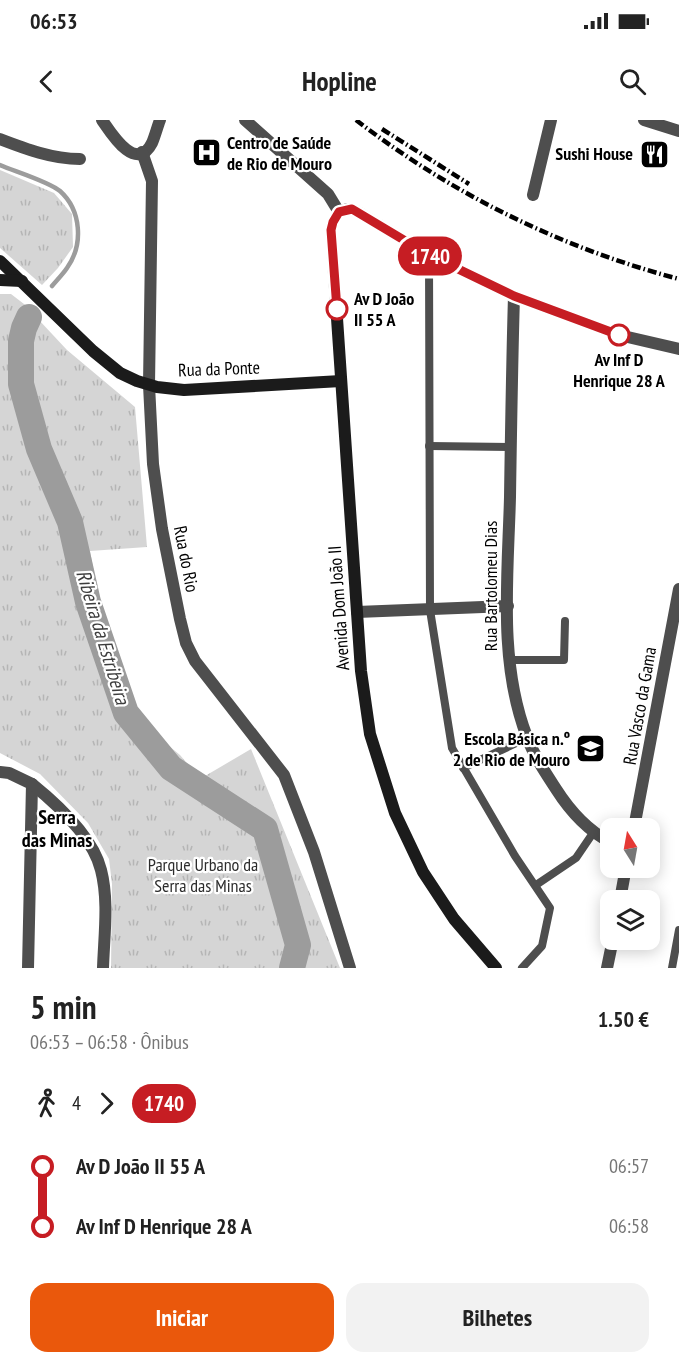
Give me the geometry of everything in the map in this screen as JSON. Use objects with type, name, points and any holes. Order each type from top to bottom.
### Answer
[{"type":"street","points":[[102,120],[126,150],[134,154],[142,152],[152,143],[160,120]]},
{"type":"street","points":[[245,120],[328,194],[339,212],[347,209],[356,211],[429,255],[514,296],[619,335],[679,350]]},
{"type":"street","points":[[533,195],[551,120]]},
{"type":"street","points":[[644,120],[679,131]]},
{"type":"street","points":[[0,139],[45,154],[66,159],[80,159]]},
{"type":"street","name":"Rua do Rio","points":[[142,152],[152,181],[149,385],[153,464],[162,529],[186,643],[195,661],[284,775],[314,852],[350,968]]},
{"type":"street","name":"Avenida Dom João II","points":[[339,212],[331,230],[361,671],[370,734],[395,813],[423,872],[449,912],[496,968]]},
{"type":"street","name":"Rua da Ponte","points":[[0,261],[109,365],[137,381],[184,390],[341,381]]},
{"type":"street","points":[[0,280],[22,281]]},
{"type":"street","name":"Rua Bartolomeu Dias","points":[[514,296],[510,447],[509,660],[517,706],[527,738],[541,767],[565,802],[593,833],[600,837]]},
{"type":"street","name":"Rua Vasco da Gama","points":[[636,818],[676,626],[679,589]]},
{"type":"street","points":[[357,612],[508,606]]},
{"type":"street","points":[[0,772],[9,772],[32,784],[66,814],[90,845],[101,868],[105,889],[104,968]]},
{"type":"street","points":[[28,968],[32,784]]},
{"type":"street","points":[[607,968],[611,950]]},
{"type":"lane","points":[[429,255],[430,610],[452,748],[515,856],[550,908],[542,946],[522,968]]},
{"type":"lane","points":[[429,446],[510,447]]},
{"type":"lane","points":[[509,660],[564,660],[565,621]]},
{"type":"lane","points":[[463,768],[527,738]]},
{"type":"lane","points":[[536,885],[576,858],[593,833]]},
{"type":"lane","points":[[672,968],[679,930]]},
{"type":"green space","points":[[0,170],[54,193],[72,214],[73,247],[42,285],[0,248]]},
{"type":"green space","name":"Parque Urbano da Serra das Minas","points":[[0,294],[11,294],[24,304],[67,350],[135,407],[147,547],[90,551],[106,639],[136,719],[180,755],[200,779],[251,749],[340,968],[111,968],[112,884],[109,859],[88,823],[40,774],[0,753]]},
{"type":"waterway","points":[[0,165],[40,180],[60,191],[76,217],[78,228],[76,249],[67,268],[52,286]]},
{"type":"waterway","name":"Ribeira da Estribeira","points":[[29,317],[21,341],[21,384],[39,449],[70,522],[88,602],[126,713],[171,768],[265,829],[298,945],[292,968]]},
{"type":"railway","points":[[356,120],[430,172],[509,216],[592,251],[679,279]]},
{"type":"railway","points":[[382,129],[469,184]]},
{"type":"bus line","name":"1740","points":[[337,309],[331,230],[339,212],[352,209],[429,255],[514,296],[619,335]]},
{"type":"place","name":"Centro de Saúde de Rio de Mouro","points":[[206,153]]},
{"type":"place","name":"Sushi House","points":[[654,154]]},
{"type":"place","name":"Av D João II 55 A","points":[[337,309]]},
{"type":"place","name":"Av Inf D Henrique 28 A","points":[[619,335]]},
{"type":"place","name":"Escola Básica n.º 2 de Rio de Mouro","points":[[591,749]]},
{"type":"district","name":"Serra das Minas","points":[[57,828]]}]
